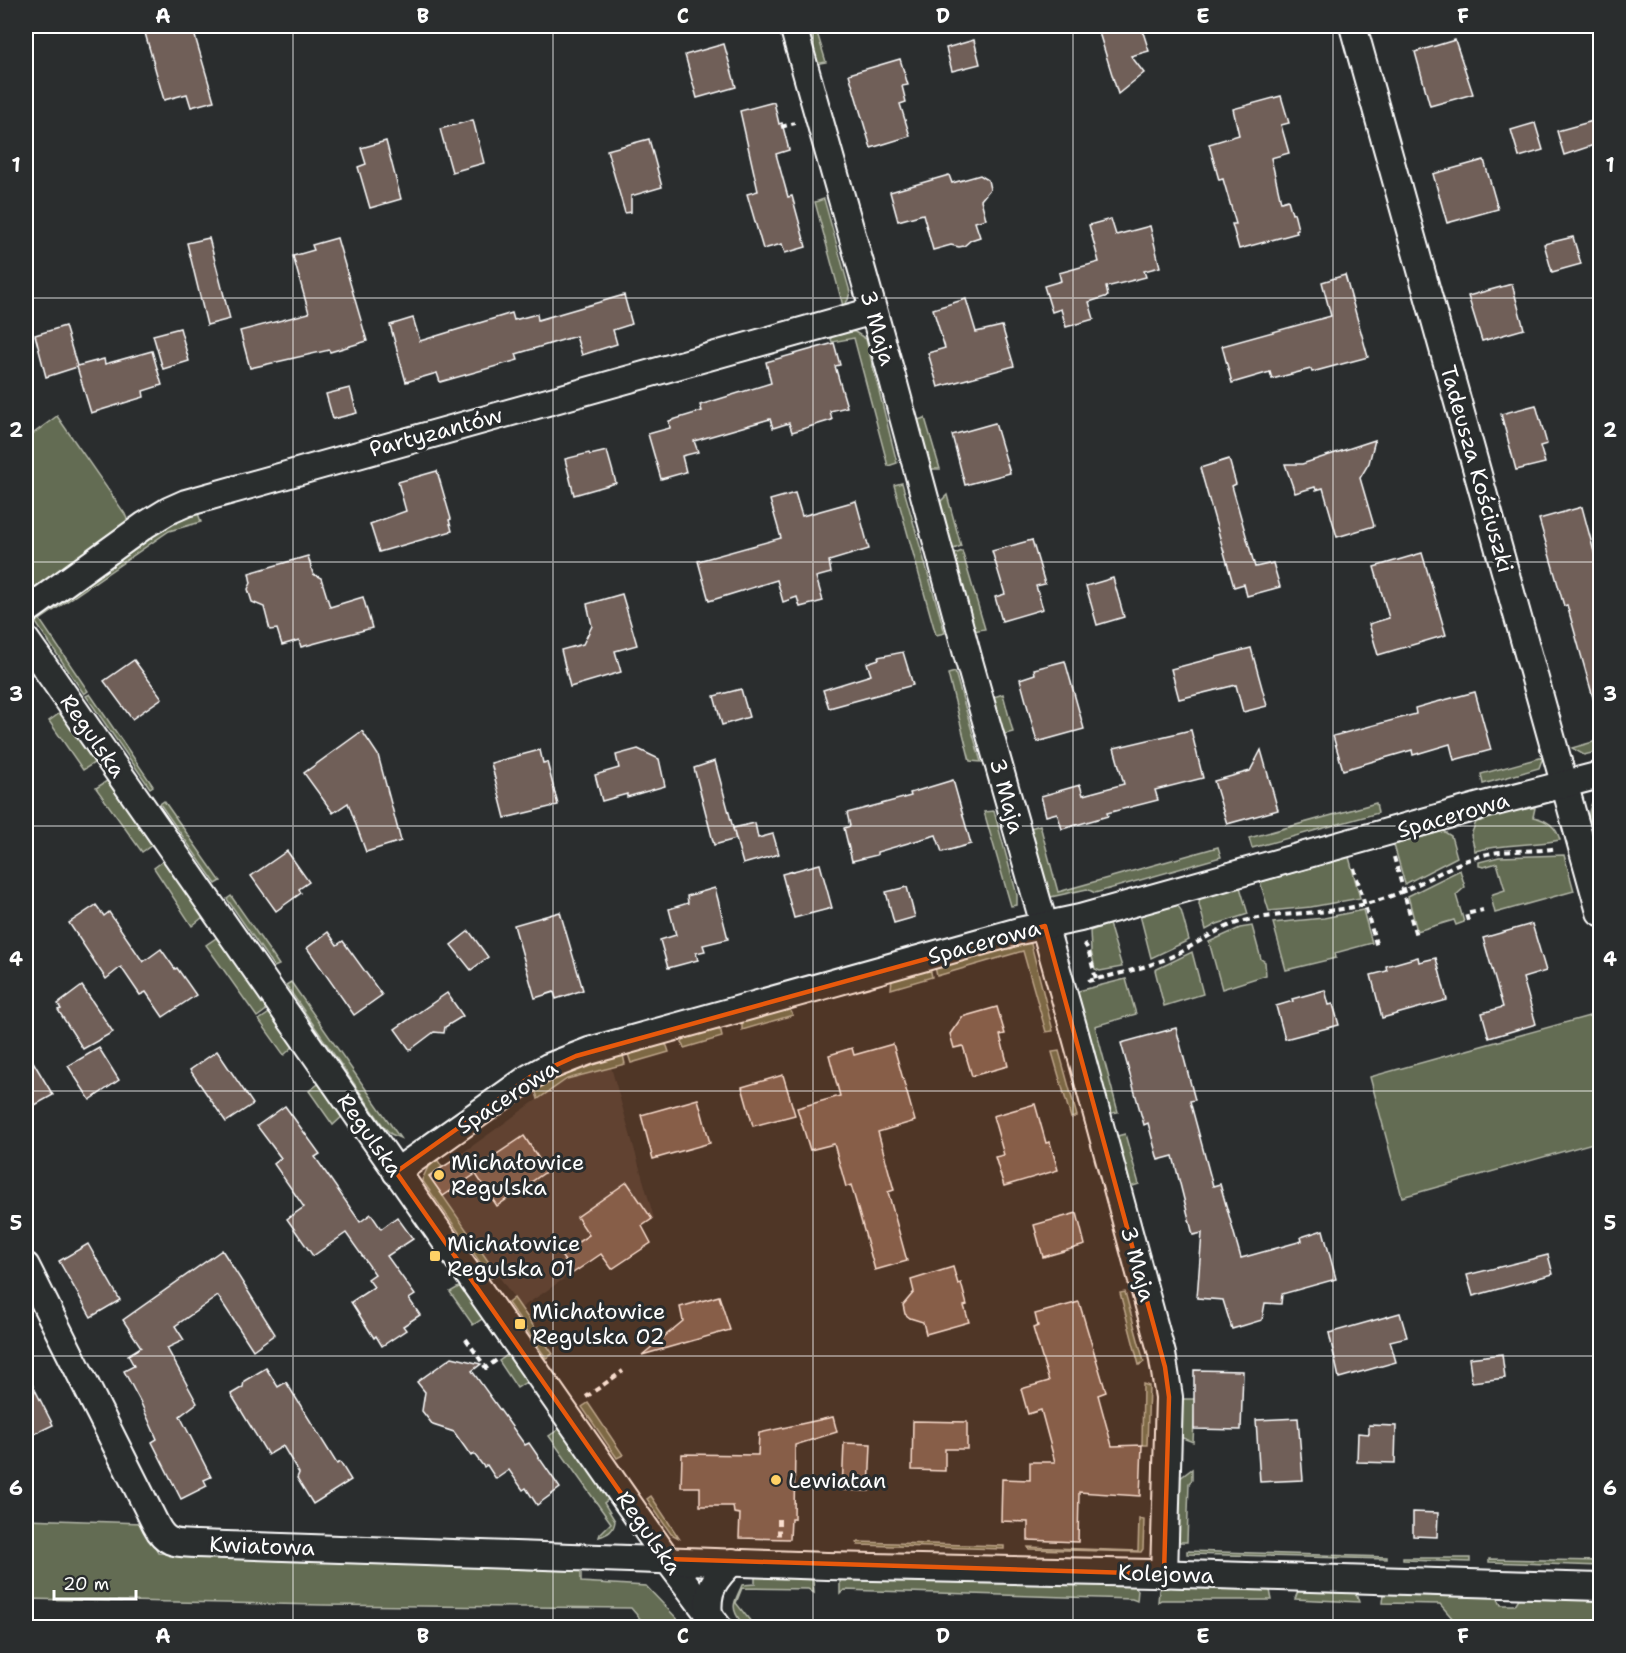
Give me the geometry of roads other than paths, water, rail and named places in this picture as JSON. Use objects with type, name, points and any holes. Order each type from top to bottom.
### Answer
[{"type":"street","name":"3 Maja","points":[[793,26],[1045,926],[1165,1368],[1169,1397],[1164,1574]]},
{"type":"street","name":"Tadeusza Kościuszki","points":[[1353,26],[1600,912]]},
{"type":"street","name":"Partyzantów","points":[[26,611],[145,525],[186,503],[873,311]]},
{"type":"street","name":"Regulska","points":[[26,640],[667,1559],[714,1621]]},
{"type":"street","name":"Spacerowa","points":[[396,1172],[530,1077],[576,1056],[1019,931],[1080,918],[1600,775]]},
{"type":"street","name":"Kwiatowa","points":[[26,1266],[156,1525],[166,1540],[197,1544],[667,1559]]},
{"type":"street","name":"Kolejowa","points":[[667,1559],[1600,1587]]},
{"type":"street","points":[[714,1621],[708,1598],[712,1585],[732,1562]]},
{"type":"place","name":"Michałowice Regulska","points":[[439,1175]]},
{"type":"place","name":"Michałowice Regulska 01","points":[[435,1256]]},
{"type":"place","name":"Michałowice Regulska 02","points":[[520,1324]]},
{"type":"place","name":"Lewiatan","points":[[776,1480]]}]
